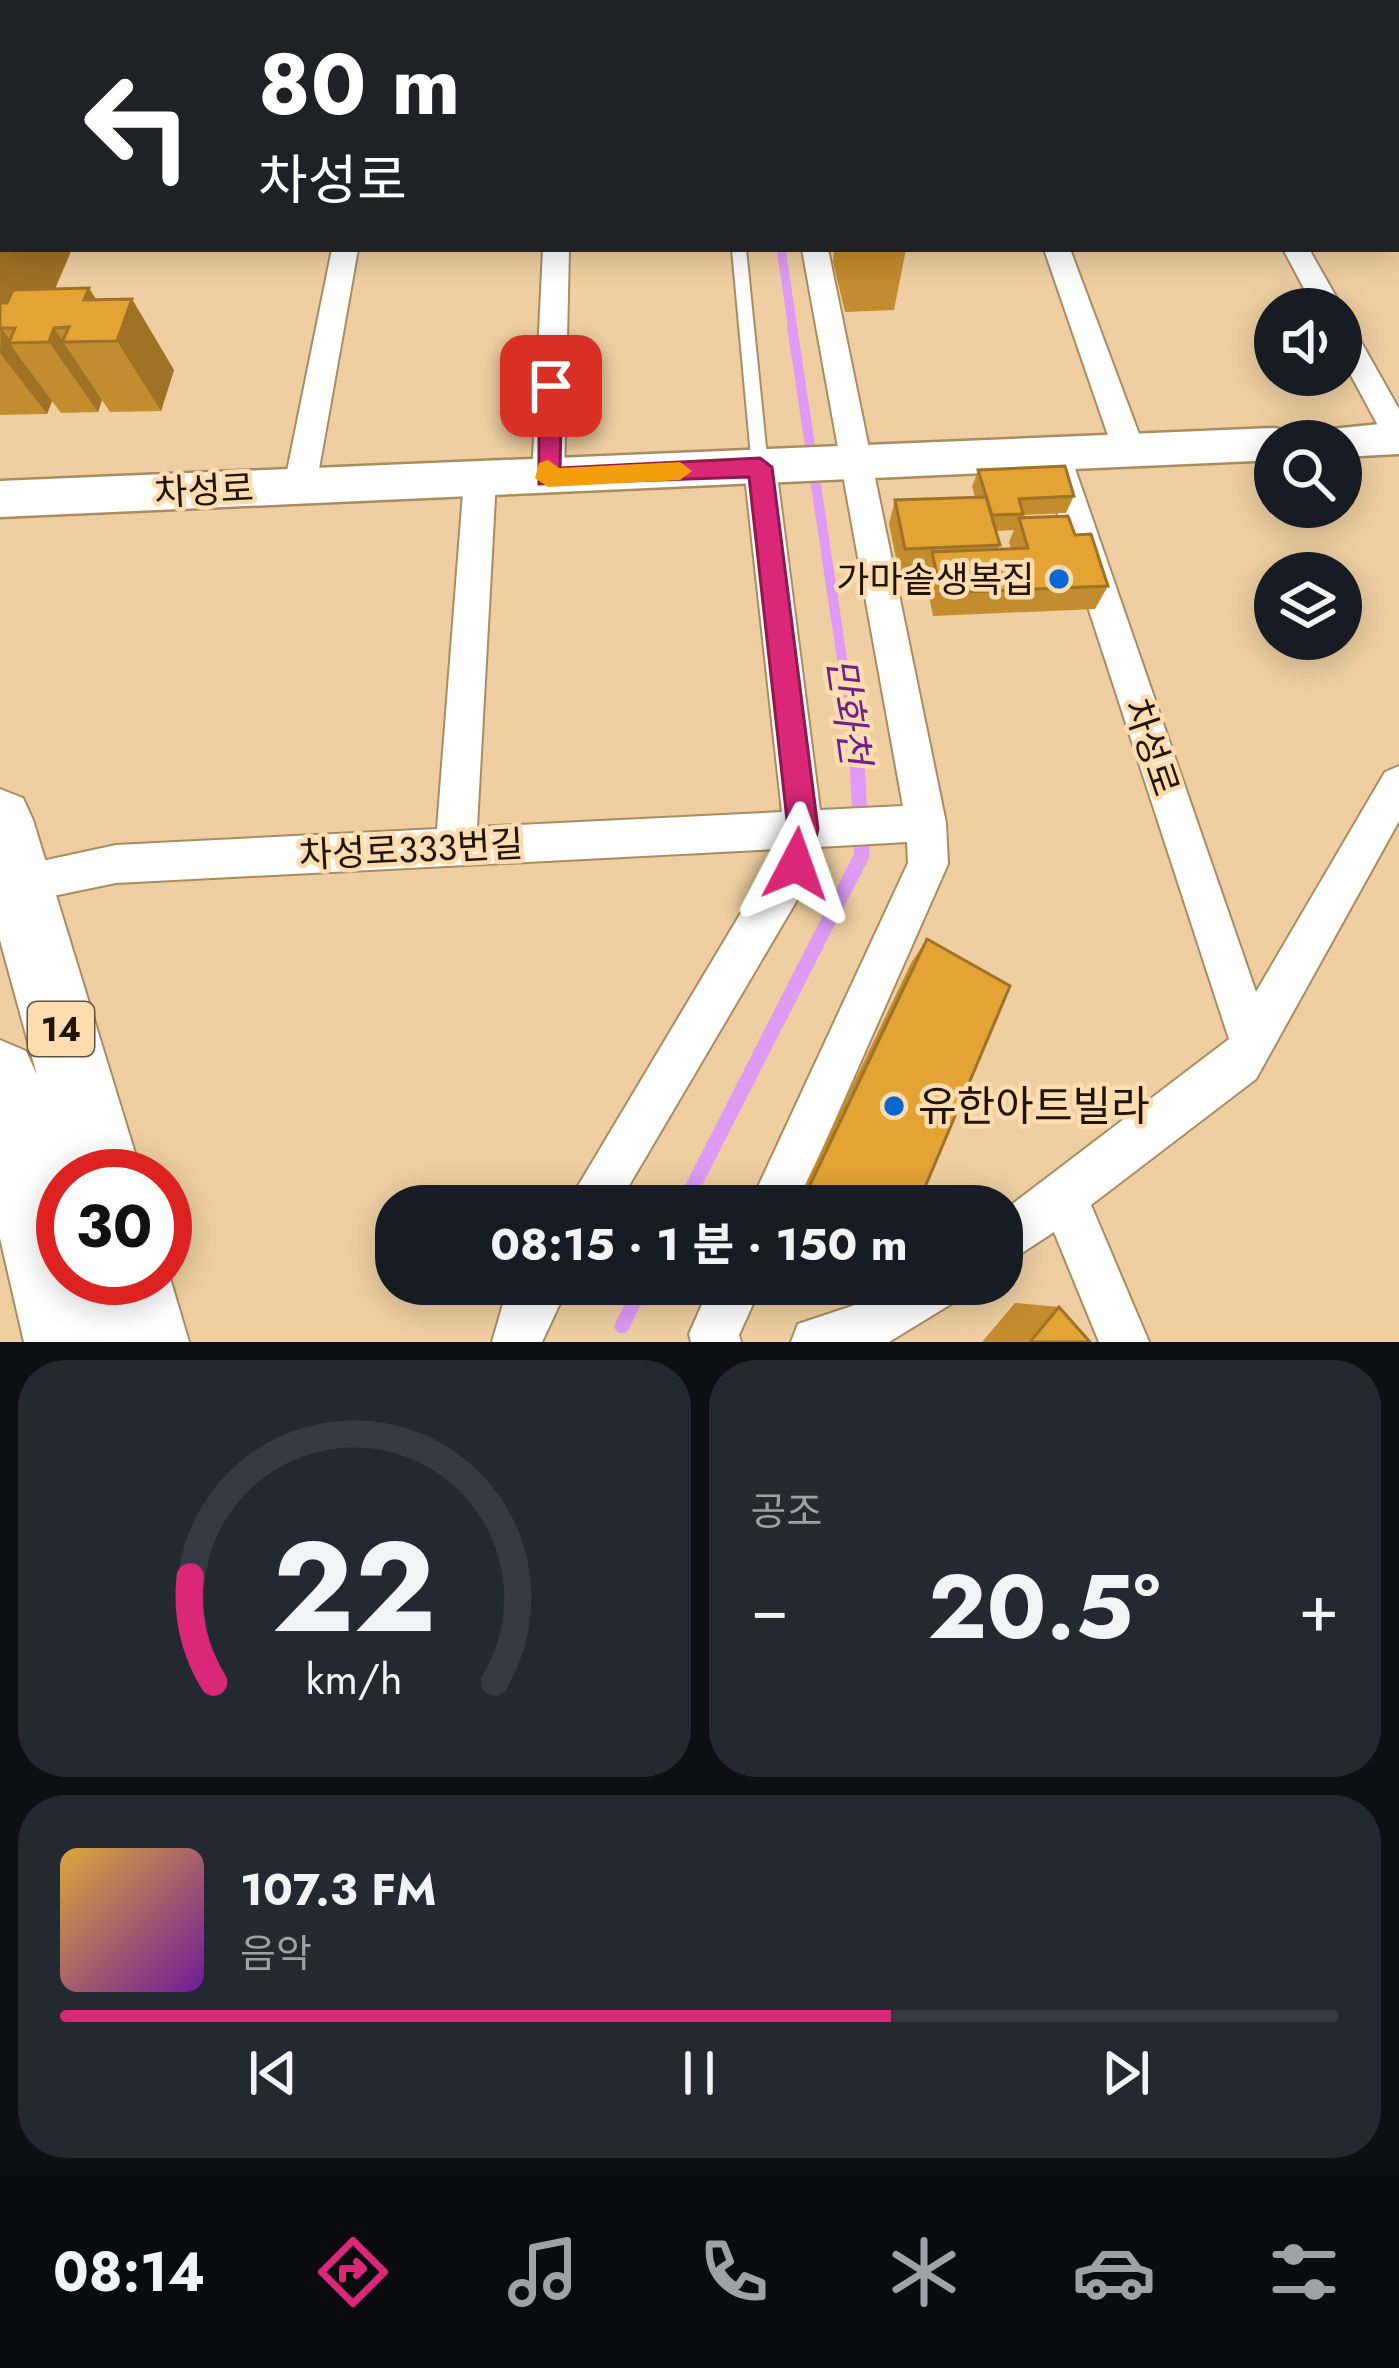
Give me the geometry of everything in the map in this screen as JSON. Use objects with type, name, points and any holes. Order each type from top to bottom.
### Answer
[{"type":"main road","points":[[1362,439],[1399,437]]},
{"type":"main road","points":[[846,464],[1254,445]]},
{"type":"main road","name":"차성로","points":[[0,500],[846,464]]},
{"type":"main road","name":"14","points":[[10,851],[95,1149]]},
{"type":"main road","name":"14","points":[[0,1077],[66,1342]]},
{"type":"main road","points":[[138,1305],[147,1342]]},
{"type":"street","points":[[300,486],[344,252]]},
{"type":"street","points":[[548,478],[556,252]]},
{"type":"street","points":[[782,1185],[928,864],[912,824],[846,464],[815,252]]},
{"type":"street","points":[[1058,252],[1129,450]]},
{"type":"street","points":[[1298,252],[1317,288]]},
{"type":"street","points":[[1362,369],[1399,437]]},
{"type":"street","name":"차성로","points":[[1054,454],[1251,1040]]},
{"type":"street","points":[[603,1185],[818,828],[766,467]]},
{"type":"street","points":[[456,848],[480,480]]},
{"type":"street","points":[[1023,1227],[1240,1063],[1399,784]]},
{"type":"street","name":"차성로333번길","points":[[10,851],[116,864],[912,824]]},
{"type":"street","points":[[1064,1198],[1124,1342]]},
{"type":"street","points":[[517,1342],[531,1305]]},
{"type":"street","points":[[716,1342],[714,1334],[727,1305]]},
{"type":"street","points":[[815,1342],[872,1324],[904,1305]]},
{"type":"lane","points":[[739,252],[766,467]]},
{"type":"building","points":[[89,288],[84,300],[132,299],[117,341],[62,342],[69,327],[54,328],[49,342],[9,343],[15,328],[0,331],[0,303],[7,303],[13,290]]},
{"type":"building","points":[[1065,466],[1074,496],[1019,499],[1023,514],[992,515],[978,470]]},
{"type":"building","points":[[986,497],[1000,545],[905,549],[895,500]]},
{"type":"building","points":[[1068,516],[1075,535],[1091,534],[1108,586],[941,593],[932,552],[1028,548],[1019,518]]},
{"type":"building","name":"유한아트빌라","points":[[927,939],[1010,986],[926,1185],[810,1185]]},
{"type":"building","points":[[1059,1307],[1090,1342],[1030,1342]]},
{"type":"waterway","name":"만화천","points":[[781,252],[793,329]]},
{"type":"waterway","name":"만화천","points":[[792,326],[858,765]]},
{"type":"waterway","name":"만화천","points":[[694,1185],[862,855],[857,762]]},
{"type":"waterway","name":"만화천","points":[[622,1326],[632,1305]]},
{"type":"slow traffic","points":[[548,469],[548,478],[680,471]]},
{"type":"place","name":"가마솥생복집","points":[[1059,579]]},
{"type":"place","name":"유한아트빌라","points":[[894,1106]]},
{"type":"route","points":[[551,386],[548,478],[760,467],[803,829],[796,864]]}]
